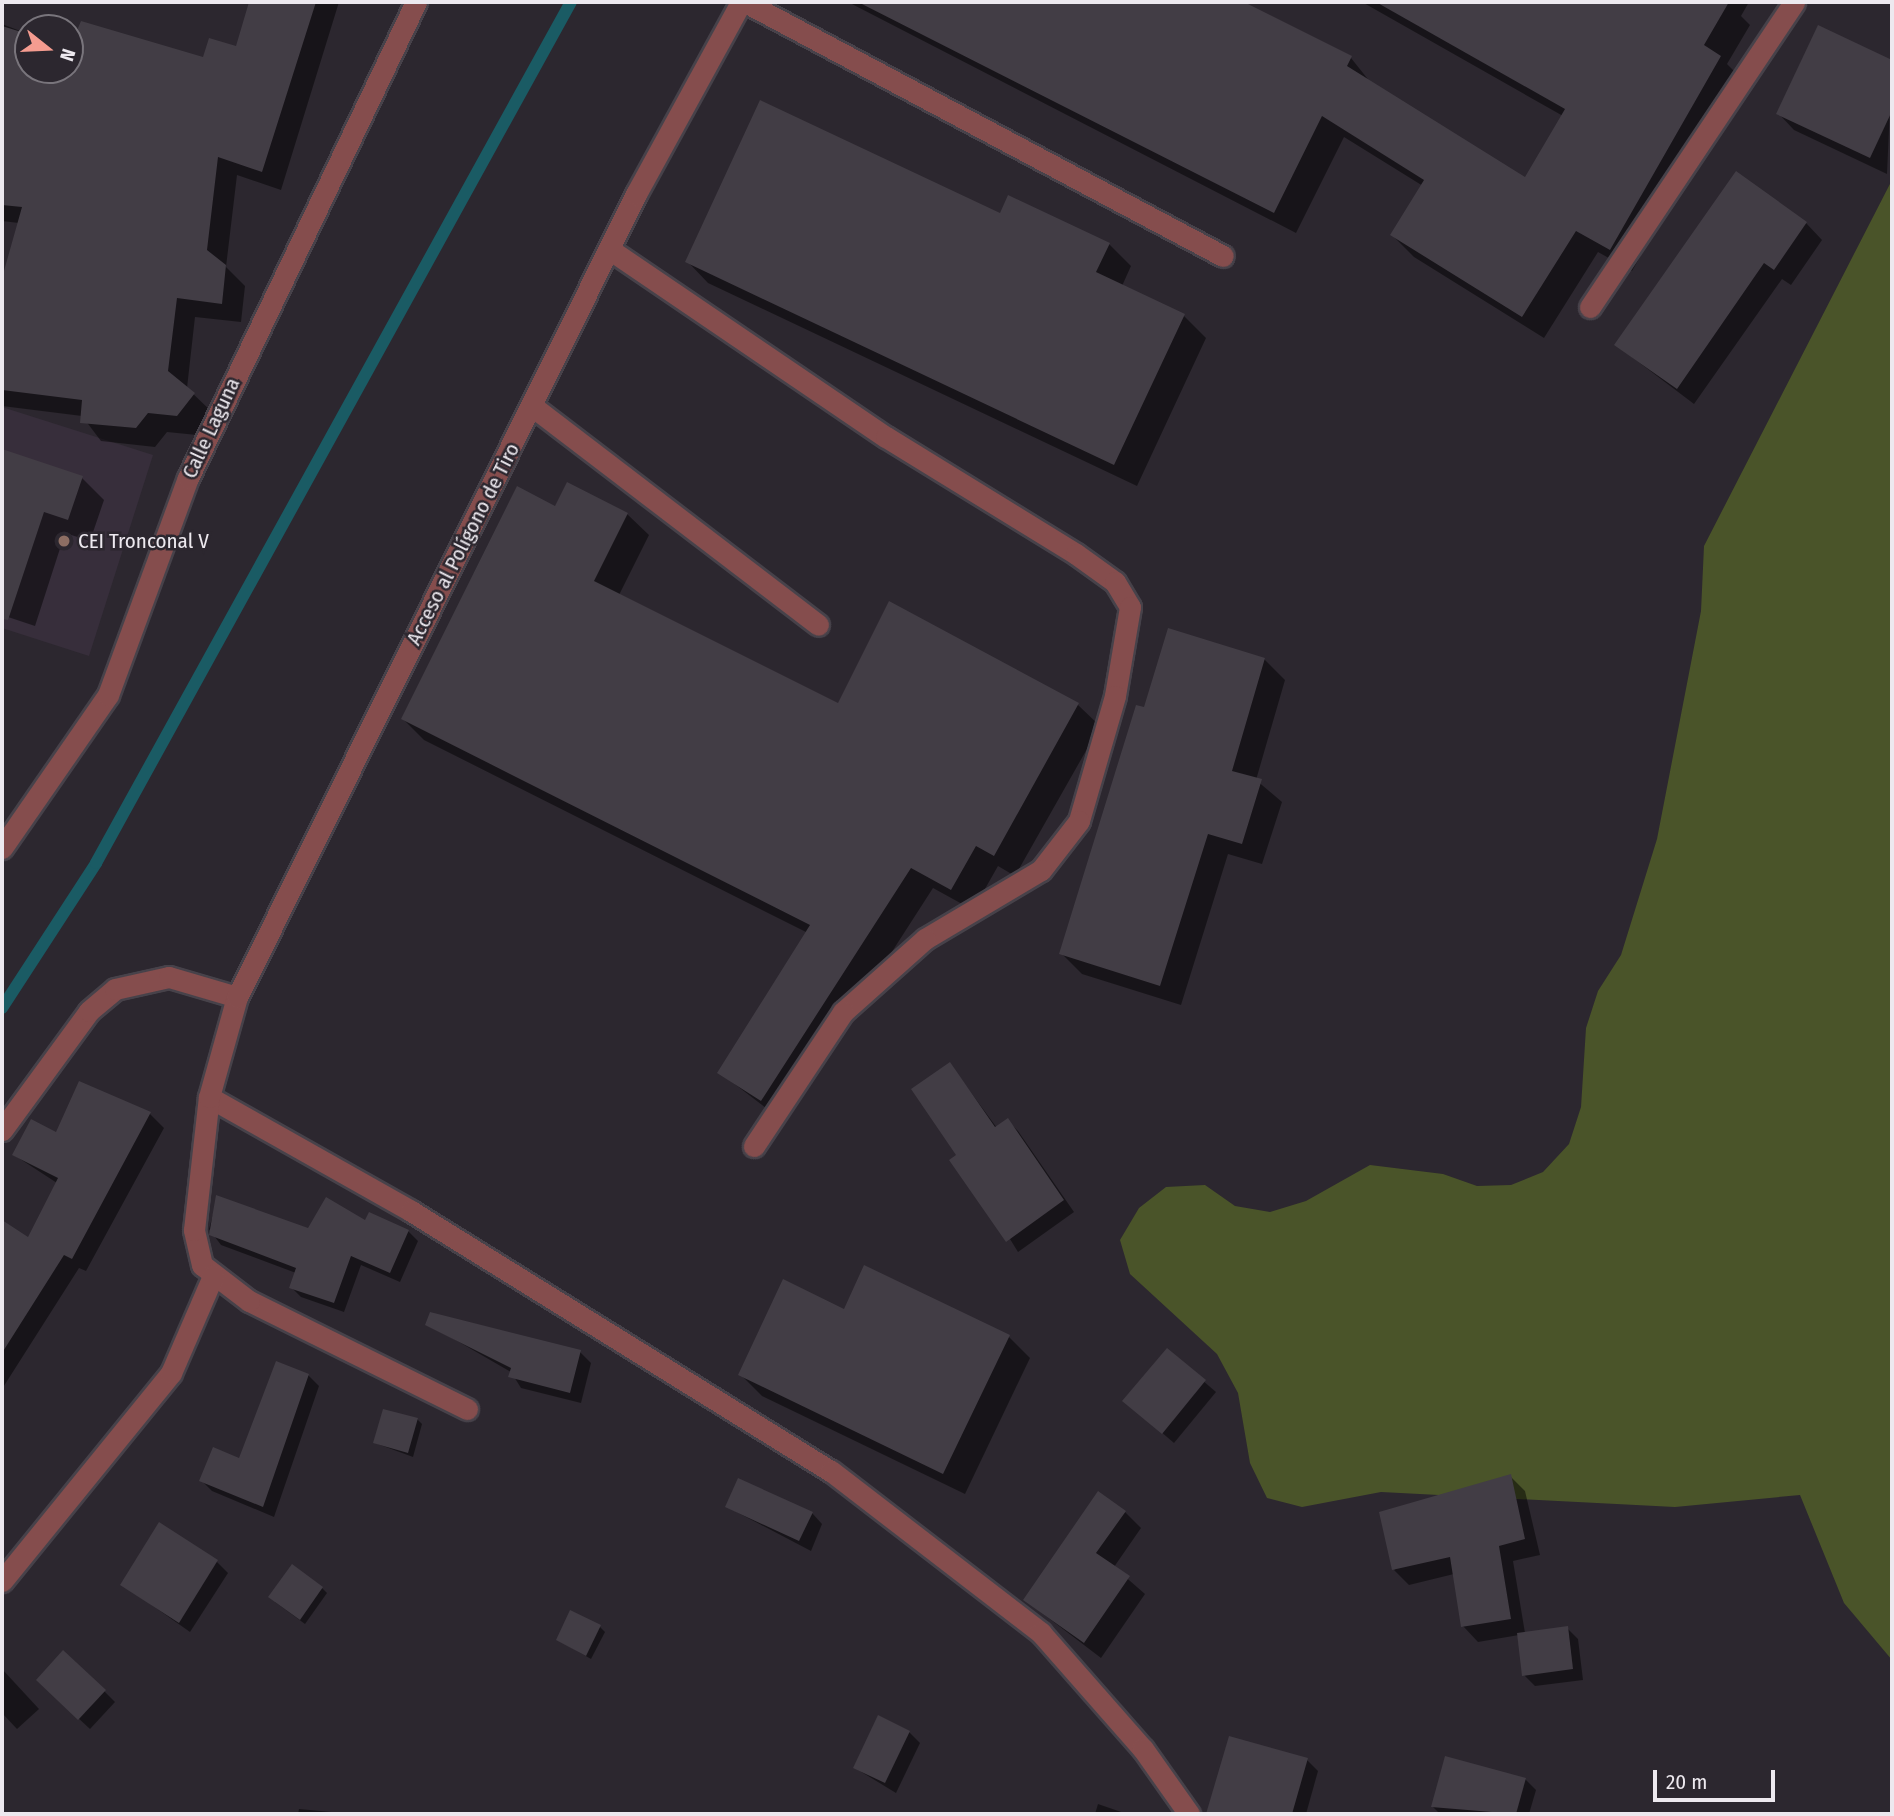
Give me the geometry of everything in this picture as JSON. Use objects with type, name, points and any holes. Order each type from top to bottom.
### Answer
[{"type":"street","name":"Calle Laguna","points":[[2,848],[108,695],[188,478],[416,2]]},
{"type":"street","name":"Acceso al Polígono de Tiro","points":[[213,1276],[194,1242],[209,1097],[237,997],[532,406],[743,2]]},
{"type":"street","points":[[743,2],[1223,256]]},
{"type":"street","points":[[1590,307],[1794,2]]},
{"type":"street","points":[[612,251],[886,437],[1076,554],[1115,582],[1130,607],[1115,696],[1079,821],[1041,870],[925,939],[844,1012],[754,1146]]},
{"type":"street","points":[[532,406],[818,625]]},
{"type":"street","points":[[2,1130],[89,1011],[115,989],[169,977],[237,997]]},
{"type":"street","points":[[209,1097],[411,1211],[831,1471],[1041,1633],[1143,1749],[1189,1814]]},
{"type":"street","points":[[2,1581],[171,1373],[213,1276],[249,1301],[467,1409]]},
{"type":"shaded area","name":"CEI Tronconal V","points":[[2,407],[153,455],[89,656],[2,628]]},
{"type":"green space","points":[[1892,180],[1892,1660],[1844,1603],[1800,1495],[1675,1507],[1381,1492],[1302,1507],[1267,1498],[1250,1463],[1238,1393],[1217,1354],[1130,1274],[1120,1240],[1139,1208],[1166,1187],[1205,1185],[1235,1206],[1270,1212],[1306,1201],[1370,1165],[1443,1174],[1477,1186],[1511,1185],[1543,1172],[1569,1144],[1581,1107],[1586,1028],[1598,991],[1621,955],[1657,839],[1701,611],[1704,546]]},
{"type":"building","points":[[249,2],[316,2],[262,172],[218,157],[207,250],[226,265],[222,304],[177,298],[168,371],[195,393],[177,416],[148,413],[136,428],[80,423],[82,400],[2,390],[2,278],[22,207],[2,205],[2,26],[14,30],[14,84],[84,84],[84,22],[203,57],[209,38],[236,46]]},
{"type":"building","points":[[858,2],[1244,2],[1352,56],[1347,66],[1525,177],[1565,109],[1376,2],[1729,2],[1704,45],[1721,56],[1610,250],[1576,231],[1522,317],[1390,235],[1424,180],[1322,116],[1274,213]]},
{"type":"building","points":[[1818,25],[1892,60],[1892,111],[1870,158],[1776,114]]},
{"type":"building","points":[[760,100],[1000,213],[1008,195],[1110,243],[1096,272],[1185,314],[1114,465],[685,262]]},
{"type":"building","points":[[1736,171],[1807,222],[1774,270],[1764,263],[1677,389],[1614,345]]},
{"type":"building","points":[[2,449],[83,476],[68,520],[44,512],[8,620],[2,619]]},
{"type":"building","points":[[567,482],[628,513],[594,581],[838,703],[889,601],[1079,703],[994,856],[976,846],[951,890],[911,868],[761,1101],[717,1073],[810,925],[401,719],[517,486],[555,506]]},
{"type":"building","points":[[1168,628],[1265,658],[1232,771],[1262,779],[1242,844],[1208,834],[1160,986],[1059,954],[1136,705],[1144,707]]},
{"type":"building","points":[[950,1062],[995,1127],[1008,1118],[1064,1200],[1006,1242],[949,1160],[956,1155],[911,1089]]},
{"type":"building","points":[[79,1081],[151,1112],[72,1259],[64,1255],[2,1353],[2,1220],[28,1237],[58,1178],[12,1155],[31,1119],[56,1132]]},
{"type":"building","points":[[216,1195],[308,1228],[326,1197],[365,1220],[369,1212],[409,1230],[390,1273],[351,1256],[334,1303],[289,1288],[296,1268],[209,1235]]},
{"type":"building","points":[[864,1265],[1010,1335],[943,1474],[738,1375],[783,1279],[844,1309]]},
{"type":"building","points":[[430,1312],[581,1350],[570,1393],[508,1377],[511,1368],[425,1325]]},
{"type":"building","points":[[1167,1348],[1206,1380],[1162,1434],[1122,1401]]},
{"type":"building","points":[[276,1361],[309,1374],[263,1507],[199,1481],[213,1447],[239,1458]]},
{"type":"building","points":[[383,1409],[418,1418],[408,1453],[373,1443]]},
{"type":"building","points":[[1511,1474],[1525,1539],[1499,1546],[1511,1619],[1461,1627],[1450,1557],[1392,1570],[1379,1512]]},
{"type":"building","points":[[738,1478],[813,1512],[799,1541],[725,1507]]},
{"type":"building","points":[[1098,1491],[1126,1511],[1096,1553],[1130,1576],[1084,1643],[1023,1600]]},
{"type":"building","points":[[159,1522],[218,1560],[179,1623],[120,1585]]},
{"type":"building","points":[[292,1564],[323,1587],[300,1620],[268,1597]]},
{"type":"building","points":[[570,1610],[601,1625],[586,1656],[556,1640]]},
{"type":"building","points":[[1568,1626],[1573,1669],[1522,1676],[1517,1633]]},
{"type":"building","points":[[63,1650],[106,1690],[78,1720],[36,1680]]},
{"type":"building","points":[[878,1715],[910,1731],[885,1783],[853,1768]]},
{"type":"building","points":[[1229,1736],[1308,1758],[1292,1814],[1206,1814]]},
{"type":"building","points":[[1445,1756],[1526,1778],[1516,1814],[1431,1807]]},
{"type":"waterway","points":[[2,1008],[96,863],[571,2]]},
{"type":"place","name":"CEI Tronconal V","points":[[64,541]]}]
